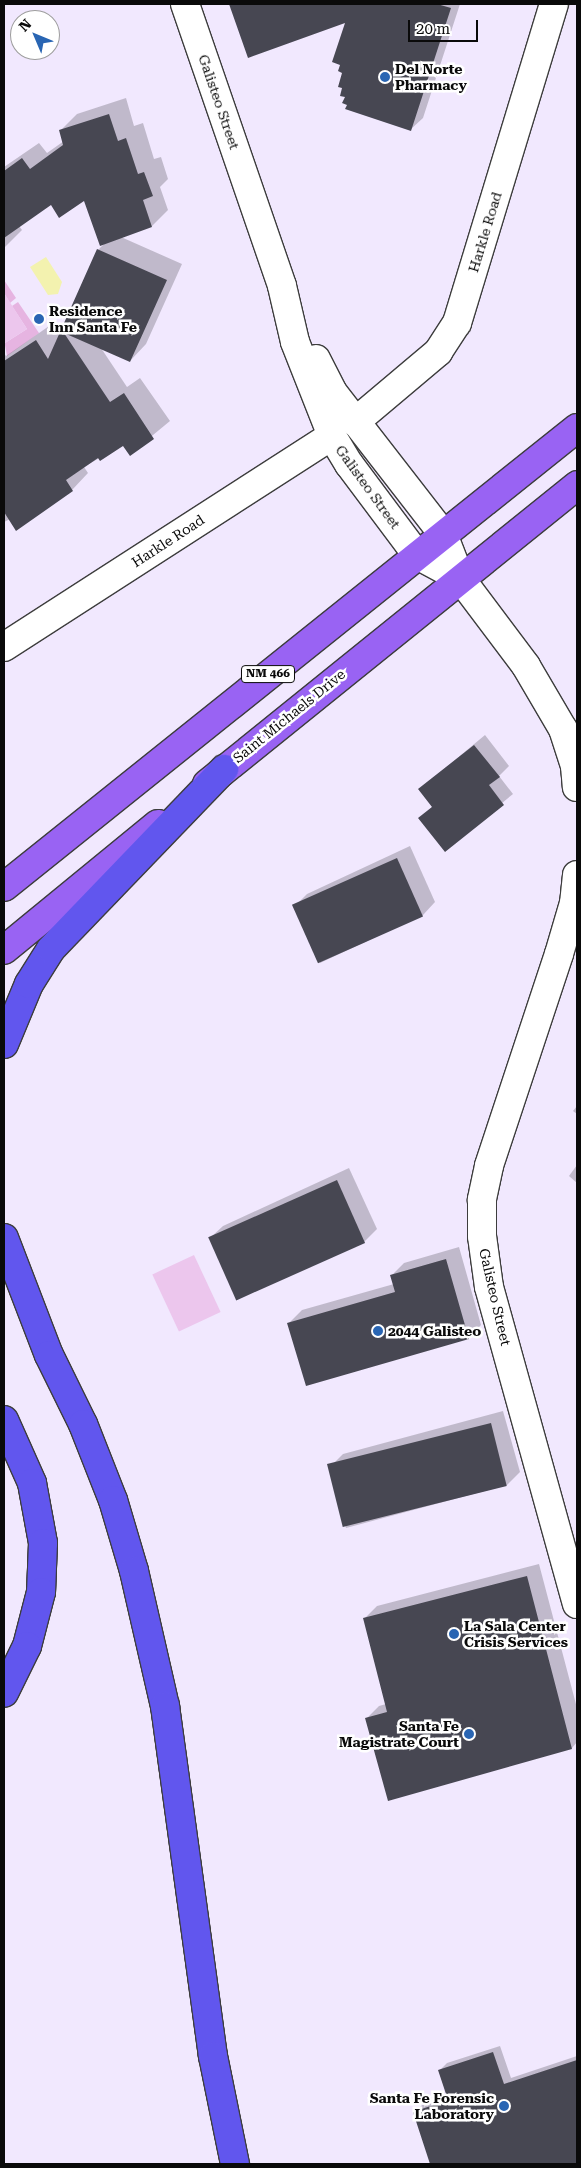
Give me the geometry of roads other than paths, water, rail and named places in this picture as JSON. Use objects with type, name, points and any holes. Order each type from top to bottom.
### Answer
[{"type":"highway","points":[[4,1044],[29,984],[51,949],[224,769]]},
{"type":"highway","points":[[4,1238],[49,1355],[83,1424],[113,1500],[150,1636],[165,1706],[213,2056],[235,2164]]},
{"type":"highway","points":[[4,1286],[49,1355]]},
{"type":"highway","points":[[4,1420],[32,1483],[43,1543],[41,1592],[27,1646],[4,1693]]},
{"type":"main road","name":"NM 466","points":[[4,887],[417,554],[577,428]]},
{"type":"main road","name":"Saint Michaels Drive","points":[[4,950],[224,769],[577,485]]},
{"type":"street","name":"Galisteo Street","points":[[185,4],[282,286],[332,391],[443,534],[460,578],[526,666],[563,729],[575,766],[577,787]]},
{"type":"street","name":"Harkle Road","points":[[355,422],[438,352],[457,323],[554,4]]},
{"type":"street","name":"Galisteo Street","points":[[282,286],[294,342],[332,436],[349,464],[417,554],[460,578]]},
{"type":"street","name":"Harkle Road","points":[[4,647],[332,436]]},
{"type":"street","name":"Galisteo Street","points":[[577,875],[574,903],[489,1166],[482,1200],[482,1236],[490,1286],[577,1604]]},
{"type":"place","name":"Del Norte Pharmacy","points":[[385,77]]},
{"type":"place","name":"Residence Inn Santa Fe","points":[[39,319]]},
{"type":"place","name":"2044 Galisteo","points":[[378,1331]]},
{"type":"place","name":"La Sala Center Crisis Services","points":[[454,1634]]},
{"type":"place","name":"Santa Fe Magistrate Court","points":[[469,1734]]},
{"type":"place","name":"Santa Fe Forensic Laboratory","points":[[504,2106]]}]
